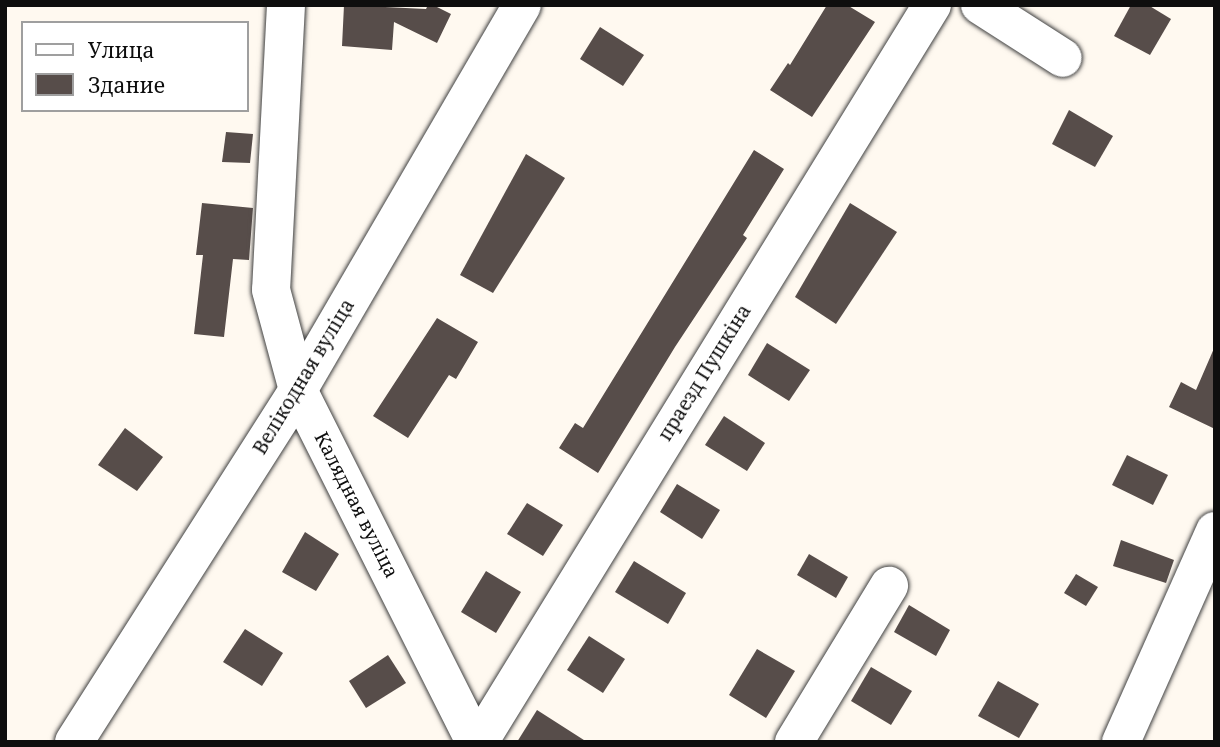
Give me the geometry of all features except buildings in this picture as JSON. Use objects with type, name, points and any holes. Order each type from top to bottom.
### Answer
[{"type":"street","name":"Калядная вуліца","points":[[286,5],[271,290],[298,390],[477,742]]},
{"type":"street","name":"Велікодная вуліца","points":[[74,742],[298,390],[522,5]]},
{"type":"street","name":"праезд Пушкіна","points":[[477,742],[932,5]]},
{"type":"street","points":[[980,5],[1063,58]]},
{"type":"street","points":[[1121,742],[1215,531]]},
{"type":"street","points":[[794,742],[889,586]]}]
